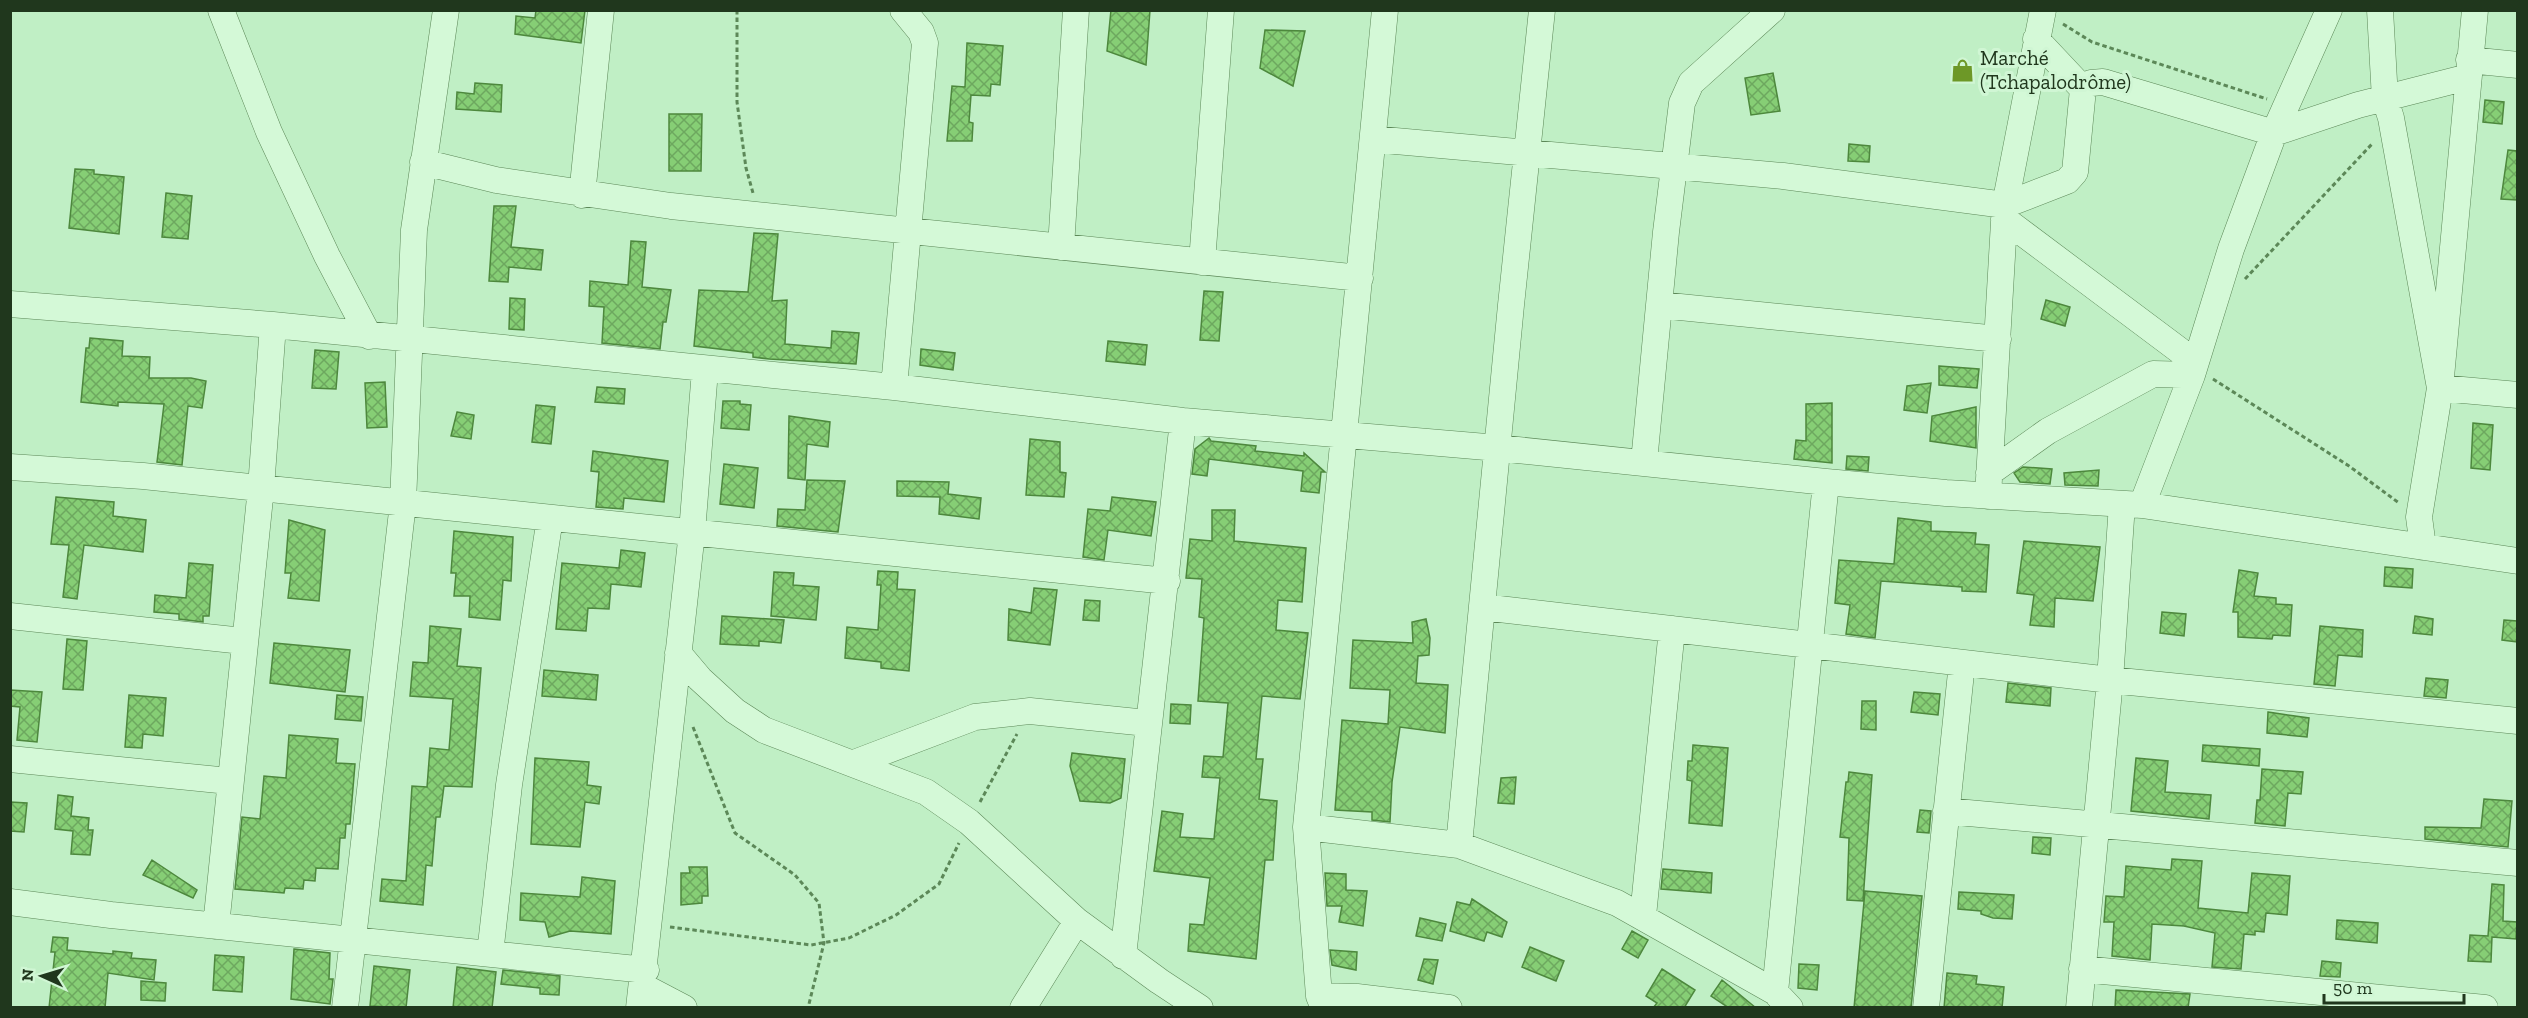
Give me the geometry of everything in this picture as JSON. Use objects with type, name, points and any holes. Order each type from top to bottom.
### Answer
[{"type":"street","points":[[221,10],[268,132],[327,256],[369,336]]},
{"type":"street","points":[[345,1008],[403,503],[413,249],[423,162],[446,10]]},
{"type":"street","points":[[582,195],[601,10]]},
{"type":"street","points":[[894,387],[910,232],[925,43],[921,32],[903,10]]},
{"type":"street","points":[[1061,247],[1076,10]]},
{"type":"street","points":[[1202,262],[1221,10]]},
{"type":"street","points":[[1385,10],[1346,436],[1306,827],[1322,1002],[1357,997],[1449,1008]]},
{"type":"street","points":[[1459,845],[1542,10]]},
{"type":"street","points":[[1644,462],[1682,103],[1691,83],[1772,10]]},
{"type":"street","points":[[2079,1008],[2110,680],[2132,504],[2193,368],[2231,249],[2274,133],[2329,10]]},
{"type":"street","points":[[2380,10],[2388,109],[2440,388]]},
{"type":"street","points":[[2423,547],[2419,517],[2440,388],[2475,10]]},
{"type":"street","points":[[1989,484],[2004,212],[2042,11]]},
{"type":"street","points":[[2036,39],[2083,89]]},
{"type":"street","points":[[2004,212],[2067,181],[2075,172],[2083,89],[2091,83],[2103,82],[2274,133],[2388,109],[2468,69],[2517,65]]},
{"type":"street","points":[[1373,139],[1783,176],[2004,212],[2193,368]]},
{"type":"street","points":[[423,162],[464,175],[582,195],[754,216],[1360,278]]},
{"type":"street","points":[[10,304],[273,326],[894,387],[1183,421],[1498,448],[1826,482],[1989,484],[2517,561]]},
{"type":"street","points":[[1660,305],[1998,339]]},
{"type":"street","points":[[216,926],[243,641],[261,488],[273,326]]},
{"type":"street","points":[[1989,484],[2048,431],[2153,374],[2193,368]]},
{"type":"street","points":[[643,988],[692,532],[705,370]]},
{"type":"street","points":[[2440,388],[2517,395]]},
{"type":"street","points":[[1123,956],[1147,723],[1167,581],[1183,421]]},
{"type":"street","points":[[10,467],[261,488],[1167,581]]},
{"type":"street","points":[[1306,827],[1459,845],[1643,915],[1782,1000],[1826,482]]},
{"type":"street","points":[[490,954],[509,785],[550,518]]},
{"type":"street","points":[[1482,607],[2110,680],[2517,722]]},
{"type":"street","points":[[10,616],[243,641]]},
{"type":"street","points":[[1643,915],[1672,629]]},
{"type":"street","points":[[678,653],[700,679],[735,711],[764,730],[926,792],[969,822],[1077,921],[1123,956],[1200,1008]]},
{"type":"street","points":[[1926,1008],[1962,663]]},
{"type":"street","points":[[854,764],[975,717],[1030,711],[1147,723]]},
{"type":"street","points":[[10,759],[229,780]]},
{"type":"street","points":[[1946,811],[2517,863]]},
{"type":"street","points":[[10,902],[490,954],[643,988],[684,1008]]},
{"type":"street","points":[[1023,1008],[1077,921]]},
{"type":"street","points":[[2082,969],[2485,1008]]},
{"type":"path","points":[[737,10],[737,102],[746,168],[755,201],[754,216]]},
{"type":"path","points":[[2042,11],[2092,42],[2286,105]]},
{"type":"path","points":[[2240,285],[2366,153],[2388,109]]},
{"type":"path","points":[[2193,368],[2349,466],[2419,517]]},
{"type":"path","points":[[650,925],[811,945],[849,938],[896,915],[939,884],[969,822],[1030,711]]},
{"type":"path","points":[[692,726],[735,833],[795,875],[819,903],[824,943],[808,1008]]},
{"type":"building","points":[[536,10],[585,10],[581,43],[515,34],[516,16],[535,18]]},
{"type":"building","points":[[1111,10],[1150,10],[1146,65],[1107,51]]},
{"type":"building","points":[[1265,30],[1305,31],[1293,86],[1260,68]]},
{"type":"building","points":[[967,43],[1003,46],[1000,85],[991,84],[990,96],[971,95],[969,122],[973,123],[972,141],[947,141],[952,86],[965,87]]},
{"type":"building","points":[[1773,73],[1780,111],[1751,115],[1745,78]]},
{"type":"building","points":[[475,83],[502,85],[501,112],[456,109],[457,92],[474,94]]},
{"type":"building","points":[[2485,100],[2504,102],[2502,124],[2483,122]]},
{"type":"building","points":[[669,114],[702,114],[701,171],[669,171]]},
{"type":"building","points":[[1849,144],[1870,146],[1869,162],[1848,161]]},
{"type":"building","points":[[2508,150],[2517,151],[2517,200],[2501,199]]},
{"type":"building","points":[[75,169],[94,170],[94,174],[124,177],[119,234],[69,228]]},
{"type":"building","points":[[166,193],[192,196],[188,239],[162,237]]},
{"type":"building","points":[[494,206],[516,206],[511,247],[543,250],[541,270],[509,267],[508,282],[489,281]]},
{"type":"building","points":[[754,233],[778,234],[772,301],[787,300],[785,344],[831,348],[832,331],[859,333],[856,364],[769,359],[753,357],[753,353],[694,346],[699,290],[748,292]]},
{"type":"building","points":[[631,241],[646,242],[642,287],[671,290],[666,322],[663,322],[660,349],[602,343],[604,307],[589,306],[590,281],[628,285]]},
{"type":"building","points":[[1204,291],[1223,292],[1219,341],[1200,340]]},
{"type":"building","points":[[510,298],[525,299],[524,330],[509,329]]},
{"type":"building","points":[[2046,300],[2070,307],[2065,326],[2041,319]]},
{"type":"building","points":[[90,338],[123,341],[122,356],[150,357],[149,378],[191,378],[206,381],[202,408],[188,406],[182,465],[157,462],[164,404],[118,402],[118,406],[81,402],[86,348],[89,348]]},
{"type":"building","points":[[1108,341],[1147,345],[1145,365],[1106,361]]},
{"type":"building","points":[[921,349],[955,353],[953,370],[920,365]]},
{"type":"building","points":[[315,350],[339,352],[336,389],[312,388]]},
{"type":"building","points":[[1939,366],[1979,369],[1977,388],[1939,385]]},
{"type":"building","points":[[385,382],[387,427],[367,428],[365,383]]},
{"type":"building","points":[[1931,383],[1927,413],[1904,410],[1907,386]]},
{"type":"building","points":[[597,387],[625,389],[624,404],[595,402]]},
{"type":"building","points":[[723,401],[740,401],[740,404],[751,405],[749,430],[721,428]]},
{"type":"building","points":[[1832,403],[1832,463],[1794,459],[1796,440],[1806,441],[1806,404]]},
{"type":"building","points":[[536,405],[555,407],[551,444],[532,442]]},
{"type":"building","points":[[1976,407],[1976,448],[1930,441],[1932,416]]},
{"type":"building","points":[[457,412],[474,415],[471,439],[451,436]]},
{"type":"building","points":[[789,416],[830,422],[828,447],[807,444],[805,480],[788,478]]},
{"type":"building","points":[[2473,423],[2493,425],[2490,470],[2471,468]]},
{"type":"building","points":[[1209,438],[1211,441],[1256,446],[1255,451],[1304,456],[1304,453],[1325,472],[1321,472],[1319,493],[1301,491],[1303,471],[1209,459],[1207,476],[1192,474],[1195,449]]},
{"type":"building","points":[[1030,439],[1060,442],[1060,472],[1066,473],[1064,497],[1026,495]]},
{"type":"building","points":[[593,451],[668,461],[664,502],[624,498],[623,509],[596,507],[599,472],[591,471]]},
{"type":"building","points":[[1847,456],[1869,457],[1868,471],[1846,469]]},
{"type":"building","points":[[724,464],[758,468],[754,508],[720,504]]},
{"type":"building","points":[[2023,467],[2052,469],[2050,484],[2020,482],[2014,473]]},
{"type":"building","points":[[2099,470],[2098,486],[2065,485],[2064,473]]},
{"type":"building","points":[[807,480],[845,481],[838,532],[777,526],[778,509],[805,510]]},
{"type":"building","points":[[897,481],[949,482],[948,494],[981,498],[979,519],[939,514],[940,497],[897,496]]},
{"type":"building","points":[[56,497],[114,502],[113,516],[146,520],[143,552],[84,545],[77,599],[63,597],[69,545],[51,544]]},
{"type":"building","points":[[1112,497],[1156,502],[1151,536],[1108,530],[1104,560],[1083,557],[1088,509],[1110,511]]},
{"type":"building","points":[[1212,510],[1235,510],[1234,541],[1306,548],[1302,602],[1278,600],[1276,630],[1308,633],[1300,699],[1262,696],[1256,759],[1263,759],[1259,799],[1277,801],[1273,860],[1265,860],[1256,959],[1188,951],[1190,924],[1204,925],[1210,878],[1154,871],[1162,811],[1183,814],[1180,837],[1214,839],[1220,778],[1202,777],[1204,756],[1223,757],[1228,703],[1198,701],[1204,618],[1199,617],[1202,579],[1186,578],[1190,539],[1212,541]]},
{"type":"building","points":[[1898,518],[1931,522],[1931,531],[1976,533],[1975,544],[1989,545],[1986,592],[1962,591],[1962,587],[1881,581],[1875,638],[1846,634],[1850,605],[1835,603],[1839,560],[1894,564]]},
{"type":"building","points":[[289,520],[325,530],[319,601],[288,598],[291,573],[285,573]]},
{"type":"building","points":[[454,531],[513,537],[511,581],[503,580],[500,620],[469,617],[470,596],[454,596],[456,573],[451,573]]},
{"type":"building","points":[[2024,541],[2100,547],[2093,601],[2055,598],[2054,627],[2030,625],[2034,595],[2017,593]]},
{"type":"building","points":[[621,550],[645,553],[641,587],[611,584],[609,609],[588,608],[586,631],[556,629],[562,563],[619,568]]},
{"type":"building","points":[[189,563],[213,565],[209,616],[203,616],[203,622],[179,619],[179,614],[154,612],[155,595],[186,598]]},
{"type":"building","points":[[2385,567],[2413,569],[2412,588],[2384,586]]},
{"type":"building","points":[[2239,570],[2258,573],[2254,596],[2276,598],[2276,604],[2292,605],[2290,636],[2273,635],[2272,639],[2238,637],[2238,612],[2233,612]]},
{"type":"building","points":[[878,571],[898,572],[897,589],[915,590],[909,671],[881,668],[881,662],[845,658],[847,627],[878,630],[881,585],[877,585]]},
{"type":"building","points":[[774,572],[794,573],[793,585],[819,587],[816,620],[771,616]]},
{"type":"building","points":[[1034,588],[1057,590],[1050,645],[1008,640],[1009,609],[1031,613]]},
{"type":"building","points":[[1085,600],[1100,601],[1099,621],[1083,620]]},
{"type":"building","points":[[2162,612],[2186,614],[2184,636],[2160,633]]},
{"type":"building","points":[[722,616],[784,620],[781,643],[759,641],[759,646],[720,644]]},
{"type":"building","points":[[2415,616],[2433,619],[2432,635],[2413,633]]},
{"type":"building","points":[[1426,619],[1430,638],[1429,655],[1418,656],[1416,683],[1448,685],[1445,733],[1400,727],[1392,782],[1390,822],[1372,820],[1372,812],[1335,810],[1342,720],[1388,724],[1390,690],[1350,688],[1353,640],[1413,643],[1412,622]]},
{"type":"building","points":[[2504,620],[2517,621],[2517,642],[2502,640]]},
{"type":"building","points":[[430,626],[461,629],[457,666],[481,668],[472,787],[444,786],[440,817],[436,817],[432,866],[426,865],[423,905],[380,901],[382,879],[406,881],[412,786],[427,787],[430,748],[449,750],[453,699],[410,696],[413,662],[428,663]]},
{"type":"building","points":[[2320,626],[2363,630],[2362,657],[2338,655],[2335,686],[2314,684]]},
{"type":"building","points":[[67,639],[87,641],[83,690],[63,689]]},
{"type":"building","points":[[274,643],[350,650],[345,692],[270,683]]},
{"type":"building","points":[[544,670],[598,675],[596,700],[542,696]]},
{"type":"building","points":[[2426,678],[2448,680],[2446,698],[2424,696]]},
{"type":"building","points":[[2008,683],[2051,688],[2050,706],[2006,702]]},
{"type":"building","points":[[10,690],[42,692],[37,742],[17,740],[20,707],[10,706]]},
{"type":"building","points":[[1914,692],[1940,694],[1938,715],[1911,712]]},
{"type":"building","points":[[129,695],[166,698],[163,736],[143,734],[142,748],[125,747]]},
{"type":"building","points":[[337,695],[363,697],[361,721],[335,719]]},
{"type":"building","points":[[1862,701],[1876,701],[1876,730],[1861,729]]},
{"type":"building","points":[[1171,704],[1191,705],[1190,724],[1170,723]]},
{"type":"building","points":[[2268,712],[2309,718],[2307,737],[2267,733]]},
{"type":"building","points":[[289,735],[338,739],[336,763],[355,764],[350,824],[346,824],[345,838],[340,838],[338,869],[316,868],[315,881],[304,880],[303,889],[285,888],[284,893],[235,889],[242,817],[260,819],[264,776],[286,778]]},
{"type":"building","points":[[1693,745],[1728,748],[1722,826],[1689,823],[1692,781],[1687,780],[1688,761],[1692,761]]},
{"type":"building","points":[[2203,745],[2260,749],[2259,766],[2202,761]]},
{"type":"building","points":[[1072,753],[1125,759],[1121,798],[1110,803],[1080,801],[1070,766]]},
{"type":"building","points":[[535,758],[589,762],[587,785],[601,787],[599,804],[585,802],[580,847],[531,844]]},
{"type":"building","points":[[2136,758],[2168,761],[2165,792],[2211,795],[2209,819],[2131,811]]},
{"type":"building","points":[[2262,769],[2303,772],[2301,794],[2288,793],[2285,826],[2255,823],[2257,800],[2260,800]]},
{"type":"building","points":[[1849,772],[1872,775],[1863,901],[1847,900],[1849,838],[1840,837]]},
{"type":"building","points":[[1516,777],[1514,804],[1498,803],[1501,778]]},
{"type":"building","points":[[58,795],[73,797],[71,816],[89,818],[88,830],[93,830],[90,855],[71,854],[73,831],[55,829]]},
{"type":"building","points":[[2484,799],[2512,801],[2508,847],[2425,839],[2425,827],[2481,828]]},
{"type":"building","points":[[10,802],[27,803],[24,832],[10,831]]},
{"type":"building","points":[[1920,810],[1931,811],[1929,833],[1917,832]]},
{"type":"building","points":[[2033,837],[2051,838],[2050,855],[2032,853]]},
{"type":"building","points":[[2172,859],[2202,861],[2198,908],[2248,913],[2252,873],[2290,876],[2287,915],[2266,913],[2264,932],[2255,931],[2255,935],[2244,934],[2241,969],[2212,967],[2215,933],[2184,926],[2152,924],[2150,960],[2112,956],[2114,922],[2104,922],[2106,896],[2124,897],[2126,866],[2171,870]]},
{"type":"building","points":[[152,860],[197,890],[193,898],[143,875]]},
{"type":"building","points":[[689,867],[707,867],[708,896],[702,896],[702,903],[681,905],[681,873],[690,873]]},
{"type":"building","points":[[1663,869],[1712,873],[1711,893],[1661,889]]},
{"type":"building","points":[[1325,873],[1346,874],[1346,890],[1367,891],[1363,926],[1339,922],[1342,906],[1327,906]]},
{"type":"building","points":[[582,877],[615,881],[611,934],[570,931],[549,937],[545,922],[520,920],[521,893],[580,897]]},
{"type":"building","points":[[2492,884],[2504,885],[2503,921],[2517,922],[2516,939],[2492,937],[2491,962],[2468,961],[2470,935],[2488,936]]},
{"type":"building","points":[[1865,891],[1922,896],[1911,1008],[1854,1008]]},
{"type":"building","points":[[1959,892],[2014,895],[2012,919],[1993,918],[1981,914],[1981,911],[1958,909]]},
{"type":"building","points":[[1472,899],[1507,922],[1502,937],[1487,932],[1484,941],[1450,931],[1457,902],[1470,905]]},
{"type":"building","points":[[1420,918],[1446,924],[1442,941],[1416,936]]},
{"type":"building","points":[[2337,920],[2378,923],[2377,943],[2336,939]]},
{"type":"building","points":[[1632,931],[1648,940],[1638,958],[1622,949]]},
{"type":"building","points":[[53,937],[68,938],[67,950],[113,954],[113,951],[132,953],[131,958],[156,960],[154,980],[108,973],[105,1008],[49,1008],[55,952],[51,952]]},
{"type":"building","points":[[1530,947],[1564,961],[1556,981],[1522,967]]},
{"type":"building","points":[[294,949],[330,953],[329,979],[333,979],[330,1004],[291,999]]},
{"type":"building","points":[[1330,950],[1357,952],[1356,970],[1332,965]]},
{"type":"building","points":[[215,955],[244,957],[242,992],[213,990]]},
{"type":"building","points":[[1424,959],[1438,960],[1433,984],[1418,980]]},
{"type":"building","points":[[2322,961],[2341,963],[2340,977],[2320,976]]},
{"type":"building","points":[[1799,964],[1819,965],[1817,990],[1798,988]]},
{"type":"building","points":[[374,966],[410,970],[406,1008],[370,1006]]},
{"type":"building","points":[[457,967],[496,972],[492,1008],[453,1008]]},
{"type":"building","points":[[1662,969],[1695,990],[1684,1008],[1653,1008],[1657,1003],[1646,996]]},
{"type":"building","points":[[503,970],[560,976],[559,995],[540,994],[540,988],[501,984]]},
{"type":"building","points":[[1947,973],[1977,976],[1976,984],[2004,987],[2002,1008],[1944,1008]]},
{"type":"building","points":[[1722,980],[1756,1008],[1729,1008],[1711,996]]},
{"type":"building","points":[[141,981],[166,983],[165,1001],[141,1000]]},
{"type":"building","points":[[2116,990],[2190,994],[2188,1008],[2115,1008]]},
{"type":"place","name":"Marché (Tchapalodrôme)","points":[[1962,70]]}]
